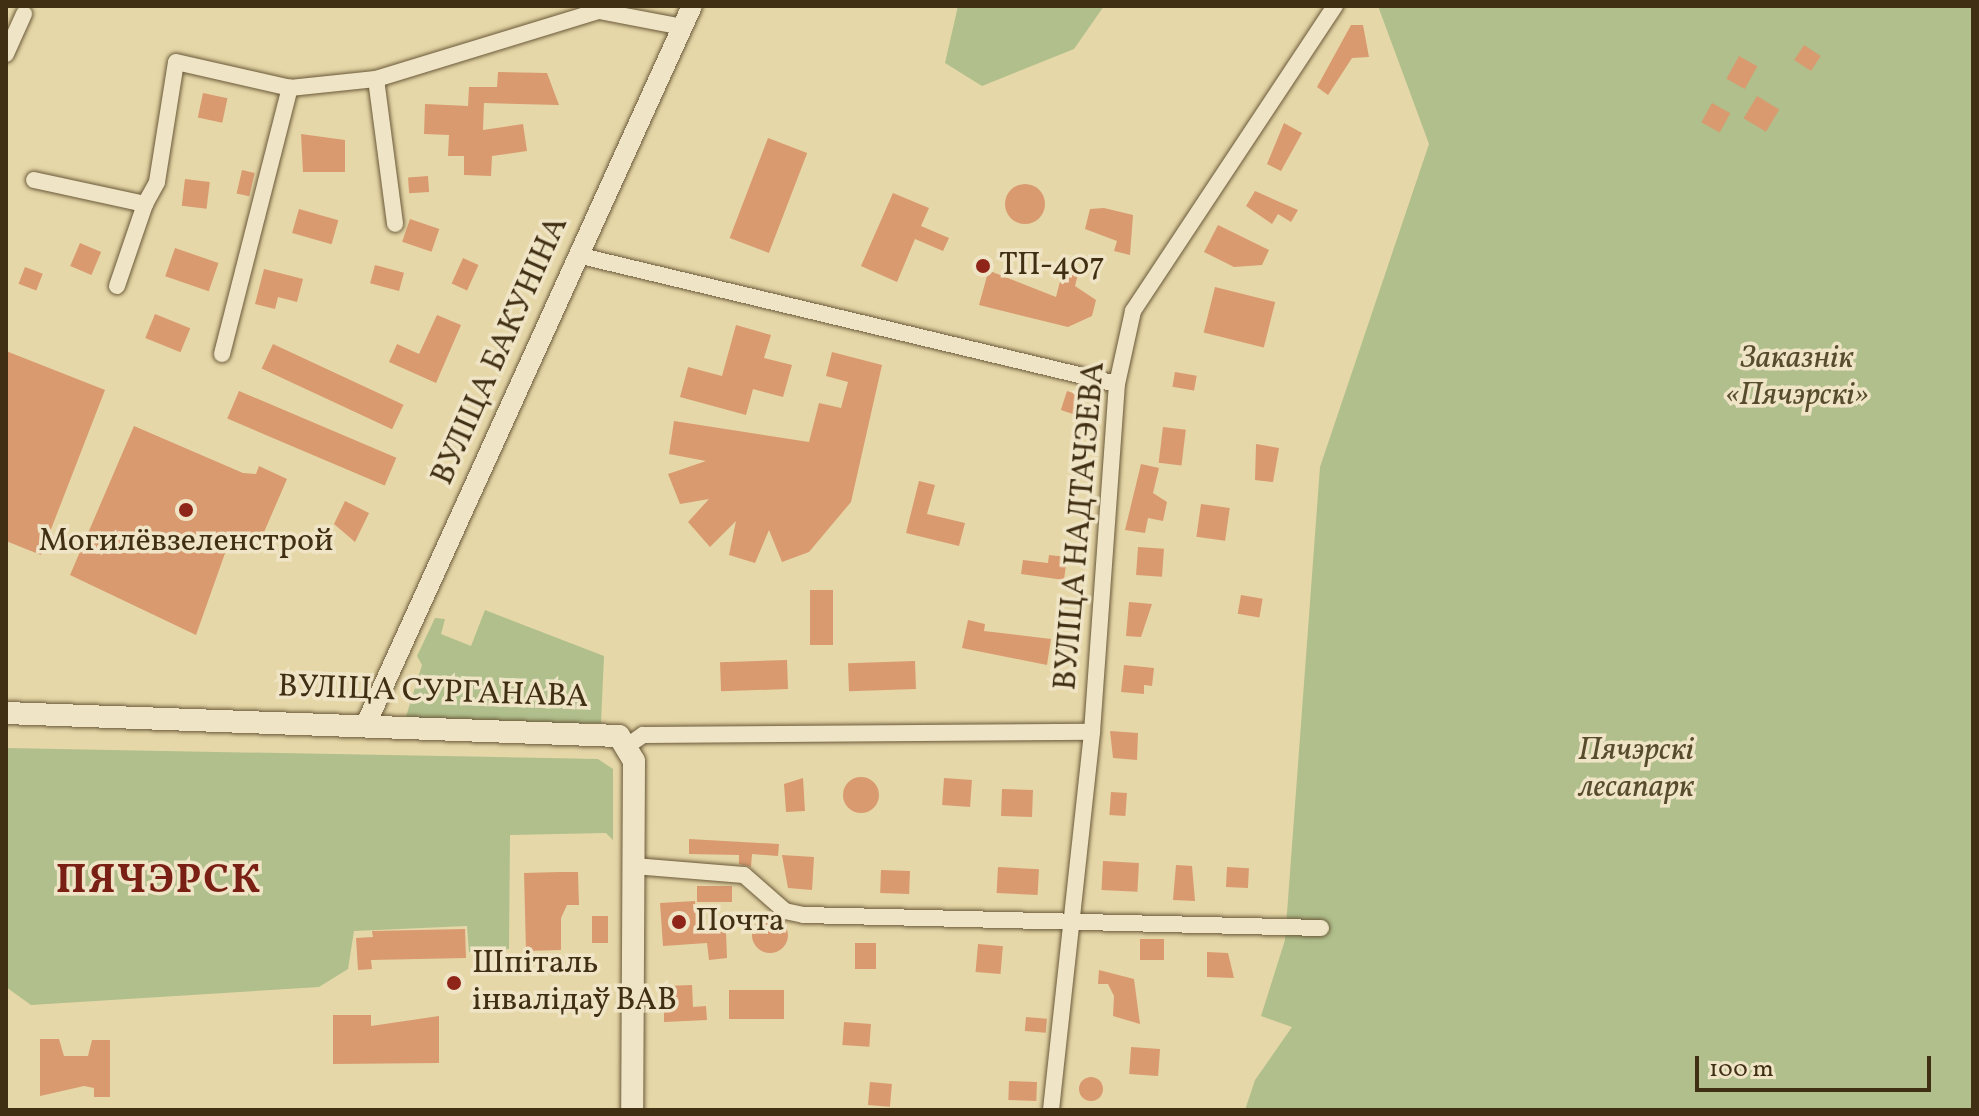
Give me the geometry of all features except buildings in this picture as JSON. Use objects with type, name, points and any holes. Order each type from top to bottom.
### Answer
[{"type":"main road","name":"ВУЛІЦА СУРГАНАВА","points":[[6,713],[367,722],[603,732],[630,744]]},
{"type":"main road","points":[[630,744],[634,866],[632,1110]]},
{"type":"street","name":"ВУЛІЦА БАКУНІНА","points":[[367,722],[692,6]]},
{"type":"street","name":"ВУЛІЦА НАДТАЧЭЕВА","points":[[1051,1110],[1092,732],[1117,384],[1133,311],[1335,6]]},
{"type":"street","points":[[117,286],[145,204],[157,182],[176,62],[290,88],[376,79],[599,11],[683,27]]},
{"type":"street","points":[[6,54],[24,14]]},
{"type":"street","points":[[376,79],[395,224]]},
{"type":"street","points":[[222,354],[290,88]]},
{"type":"street","points":[[34,180],[145,204]]},
{"type":"street","points":[[577,255],[1117,384]]},
{"type":"street","points":[[630,744],[643,735],[1092,732]]},
{"type":"street","points":[[634,866],[744,875],[785,911],[804,915],[1321,928]]},
{"type":"green space","points":[[958,6],[1104,6],[1074,49],[982,86],[945,63]]},
{"type":"green space","name":"Пячэрскі лесапарк","points":[[1378,6],[1973,6],[1973,1110],[1245,1110],[1255,1080],[1292,1027],[1261,1016],[1285,940],[1320,467],[1429,144]]},
{"type":"green space","points":[[485,610],[604,656],[601,723],[404,723],[422,665],[417,656],[435,618],[445,619],[441,634],[471,646]]},
{"type":"green space","points":[[6,748],[598,759],[613,769],[613,840],[606,833],[510,835],[509,949],[469,952],[467,926],[354,931],[348,969],[319,987],[31,1005],[6,987]]},
{"type":"place","name":"ТП-407","points":[[983,266]]},
{"type":"place","name":"Могилёвзеленстрой","points":[[186,510]]},
{"type":"place","name":"Почта","points":[[679,922]]},
{"type":"place","name":"Шпіталь інвалідаў ВАВ","points":[[454,983]]},
{"type":"district","name":"ПЯЧЭРСК","points":[[159,882]]},
{"type":"park label","name":"Заказнік «Пячэрскі»","points":[[1797,378]]}]
